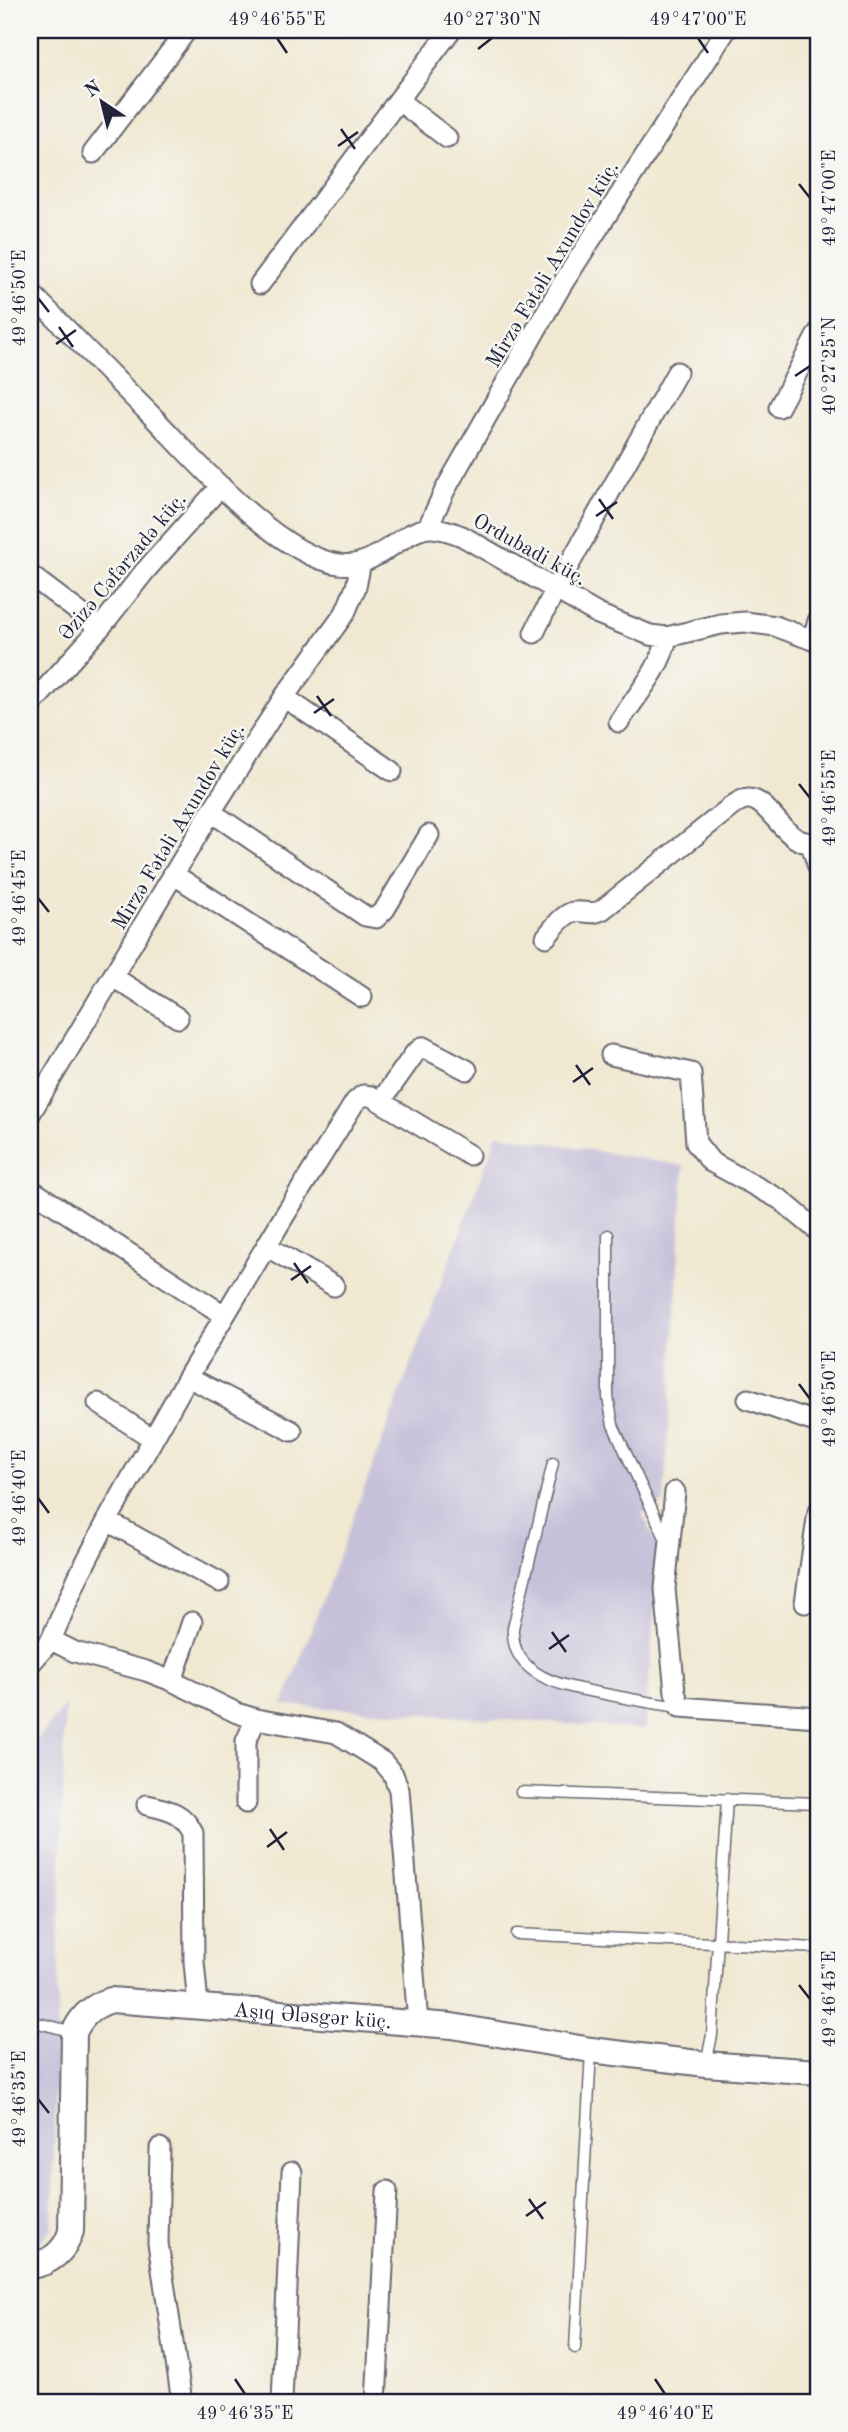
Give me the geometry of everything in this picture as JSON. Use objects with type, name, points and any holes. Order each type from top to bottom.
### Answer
[{"type":"street","points":[[93,153],[187,30]]},
{"type":"street","points":[[260,284],[451,30]]},
{"type":"street","name":"Mirzə Fətəli Axundov küç.","points":[[428,527],[445,490],[561,286],[726,30]]},
{"type":"street","points":[[399,102],[447,138]]},
{"type":"street","points":[[30,292],[221,486],[268,528],[300,549],[322,560],[341,565],[361,562],[428,527]]},
{"type":"street","points":[[779,407],[818,332]]},
{"type":"street","points":[[534,633],[555,590],[677,372]]},
{"type":"street","name":"Əzizə Cəfərzadə küç.","points":[[30,706],[221,486]]},
{"type":"street","name":"Ordubadi küç.","points":[[428,527],[462,536],[598,614],[636,631],[667,637],[721,624],[745,622],[775,626],[815,641]]},
{"type":"street","name":"Mirzə Fətəli Axundov küç.","points":[[30,1114],[211,811],[284,696],[345,614],[356,587],[361,562]]},
{"type":"street","points":[[30,575],[100,628]]},
{"type":"street","points":[[815,641],[818,621]]},
{"type":"street","points":[[619,722],[658,664],[667,637]]},
{"type":"street","points":[[284,696],[391,771]]},
{"type":"street","points":[[546,937],[565,917],[574,912],[593,915],[602,910],[744,798],[754,799],[796,839],[815,842],[818,867]]},
{"type":"street","points":[[211,811],[365,916],[376,918],[385,909],[429,835]]},
{"type":"street","points":[[173,874],[362,997]]},
{"type":"street","points":[[113,977],[178,1018]]},
{"type":"street","points":[[381,1101],[415,1053],[423,1047],[467,1070]]},
{"type":"street","points":[[611,1055],[691,1073],[696,1143],[711,1162],[781,1200],[818,1231]]},
{"type":"street","points":[[30,1664],[51,1640],[107,1521],[188,1377],[355,1102],[363,1095],[381,1101],[469,1155]]},
{"type":"street","points":[[30,1189],[224,1315]]},
{"type":"street","points":[[266,1246],[334,1286]]},
{"type":"street","points":[[188,1377],[292,1431]]},
{"type":"street","points":[[748,1399],[818,1423]]},
{"type":"street","points":[[98,1403],[153,1439]]},
{"type":"street","points":[[675,1492],[666,1608],[675,1692],[680,1707],[818,1717]]},
{"type":"street","points":[[805,1603],[818,1512]]},
{"type":"street","points":[[107,1521],[219,1582]]},
{"type":"street","points":[[172,1681],[192,1622]]},
{"type":"street","points":[[51,1640],[75,1652],[146,1671],[172,1681],[237,1713],[256,1719],[336,1733],[383,1762],[393,1774],[399,1790],[418,2023]]},
{"type":"street","points":[[246,1803],[246,1741],[256,1719]]},
{"type":"street","points":[[147,1805],[182,1816],[193,1833],[194,1962],[198,2005]]},
{"type":"street","name":"Aşıq Ələsgər küç.","points":[[74,2032],[80,2020],[90,2010],[111,2000],[418,2023],[481,2030],[591,2050],[706,2064],[818,2072]]},
{"type":"street","points":[[30,2266],[38,2265],[60,2252],[69,2241],[71,2231],[74,2032]]},
{"type":"street","points":[[160,2148],[158,2244],[182,2402]]},
{"type":"street","points":[[282,2402],[292,2172]]},
{"type":"street","points":[[376,2402],[387,2191]]},
{"type":"lane","points":[[608,1235],[608,1397],[613,1425],[669,1546]]},
{"type":"lane","points":[[553,1463],[513,1628],[512,1642],[522,1660],[538,1674],[559,1685],[680,1707]]},
{"type":"lane","points":[[521,1792],[818,1802]]},
{"type":"lane","points":[[706,2064],[712,2035],[727,1799]]},
{"type":"lane","points":[[516,1934],[818,1948]]},
{"type":"lane","points":[[30,2021],[74,2032]]},
{"type":"lane","points":[[575,2348],[591,2050]]},
{"type":"shaded area","points":[[497,1134],[684,1166],[664,1502],[642,1513],[659,1549],[645,1729],[283,1705]]},
{"type":"shaded area","points":[[65,1705],[52,2229],[38,2244],[30,2248],[30,1749]]}]
